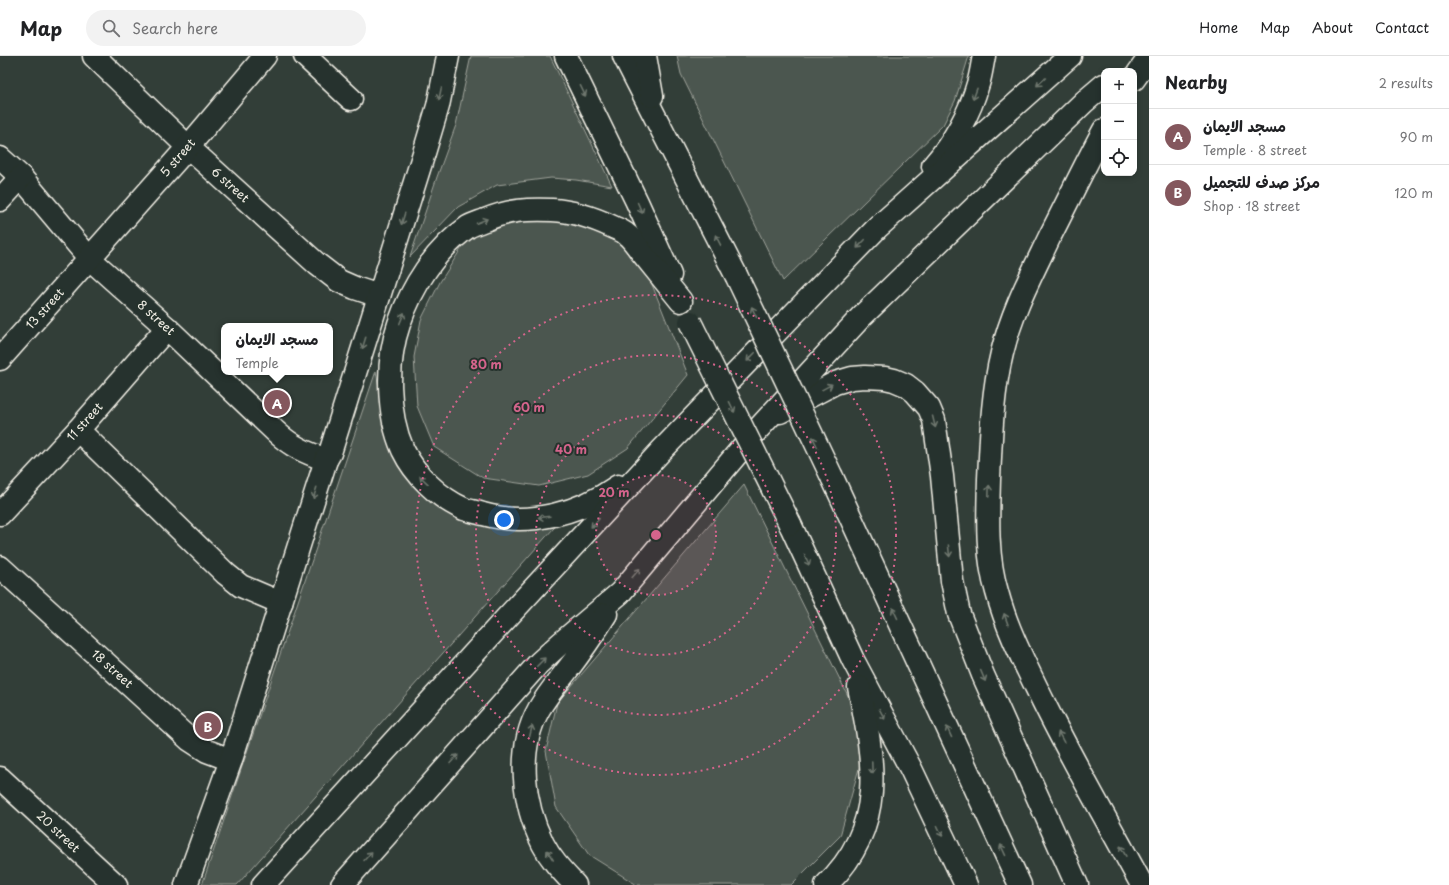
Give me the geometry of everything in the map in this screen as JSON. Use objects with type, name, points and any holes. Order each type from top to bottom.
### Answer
[{"type":"main road","name":"6 street","points":[[94,56],[188,147],[317,264],[339,281],[379,296]]},
{"type":"main road","name":"5 street","points":[[90,259],[265,56]]},
{"type":"main road","points":[[305,56],[351,99]]},
{"type":"main road","points":[[186,885],[231,760],[326,460],[330,453],[438,106],[448,56]]},
{"type":"main road","points":[[566,56],[637,202],[690,322],[790,524],[853,660],[910,769],[966,885]]},
{"type":"main road","points":[[624,56],[736,275],[832,478],[1020,885]]},
{"type":"main road","points":[[645,56],[651,92],[661,128]]},
{"type":"main road","points":[[263,885],[661,451],[910,194],[935,164],[952,140],[969,109],[978,84],[984,56]]},
{"type":"main road","points":[[877,228],[1070,56]]},
{"type":"main road","points":[[1124,68],[1138,56]]},
{"type":"main road","points":[[1137,75],[1149,58]]},
{"type":"main road","points":[[575,885],[557,866],[543,845],[533,820],[527,795],[525,771],[527,746],[532,725],[539,709],[586,645],[620,593],[758,428],[861,317],[1101,88]]},
{"type":"main road","points":[[1101,136],[1023,291],[1010,324],[996,386],[992,420],[988,504],[989,539],[991,568],[997,593],[1012,636],[1057,728],[1142,885]]},
{"type":"main road","name":"8 street","points":[[0,158],[21,177],[90,259],[168,328],[287,442],[302,451],[326,460]]},
{"type":"main road","points":[[0,200],[21,177]]},
{"type":"main road","points":[[661,451],[609,492],[591,503],[570,511],[546,517],[521,519],[490,516],[464,509],[442,496],[421,477],[403,450],[393,417],[390,382],[392,354],[399,325],[411,295],[428,267],[446,245],[470,226],[501,213],[529,209],[561,210],[596,219],[626,233],[681,301]]},
{"type":"main road","name":"13 street","points":[[0,359],[90,259]]},
{"type":"main road","name":"11 street","points":[[0,514],[78,430],[168,328]]},
{"type":"main road","points":[[758,428],[800,401],[835,383],[852,378],[874,377],[894,380],[906,385],[915,392],[929,408],[934,420],[942,476],[952,581],[959,614],[983,675],[1077,885]]},
{"type":"main road","points":[[78,430],[226,574],[241,586],[281,603]]},
{"type":"main road","name":"18 street","points":[[0,568],[190,740],[207,751],[231,760]]},
{"type":"main road","points":[[342,885],[539,663],[620,593]]},
{"type":"main road","points":[[826,885],[836,876],[852,854],[864,827],[871,799],[872,770],[870,742],[853,660]]},
{"type":"main road","name":"20 street","points":[[0,778],[116,885]]},
{"type":"shaded area","points":[[471,56],[550,56],[612,186],[576,180],[551,178],[497,185],[458,207],[410,257],[456,125]]},
{"type":"shaded area","points":[[677,56],[969,56],[955,101],[943,125],[783,281],[681,74]]},
{"type":"shaded area","points":[[537,212],[607,229],[626,247],[651,282],[688,375],[628,448],[588,474],[539,486],[483,478],[434,447],[417,406],[414,357],[421,320],[440,282],[466,241],[498,220]]},
{"type":"shaded area","points":[[376,371],[385,420],[455,506],[561,520],[237,885],[202,885]]},
{"type":"shaded area","points":[[744,485],[854,708],[863,754],[840,836],[791,885],[637,885],[589,855],[556,807],[546,751],[557,703]]},
{"type":"place","name":"مسجد الايمان","points":[[277,403]]},
{"type":"place","name":"مركز صدف للتجميل","points":[[208,726]]}]
